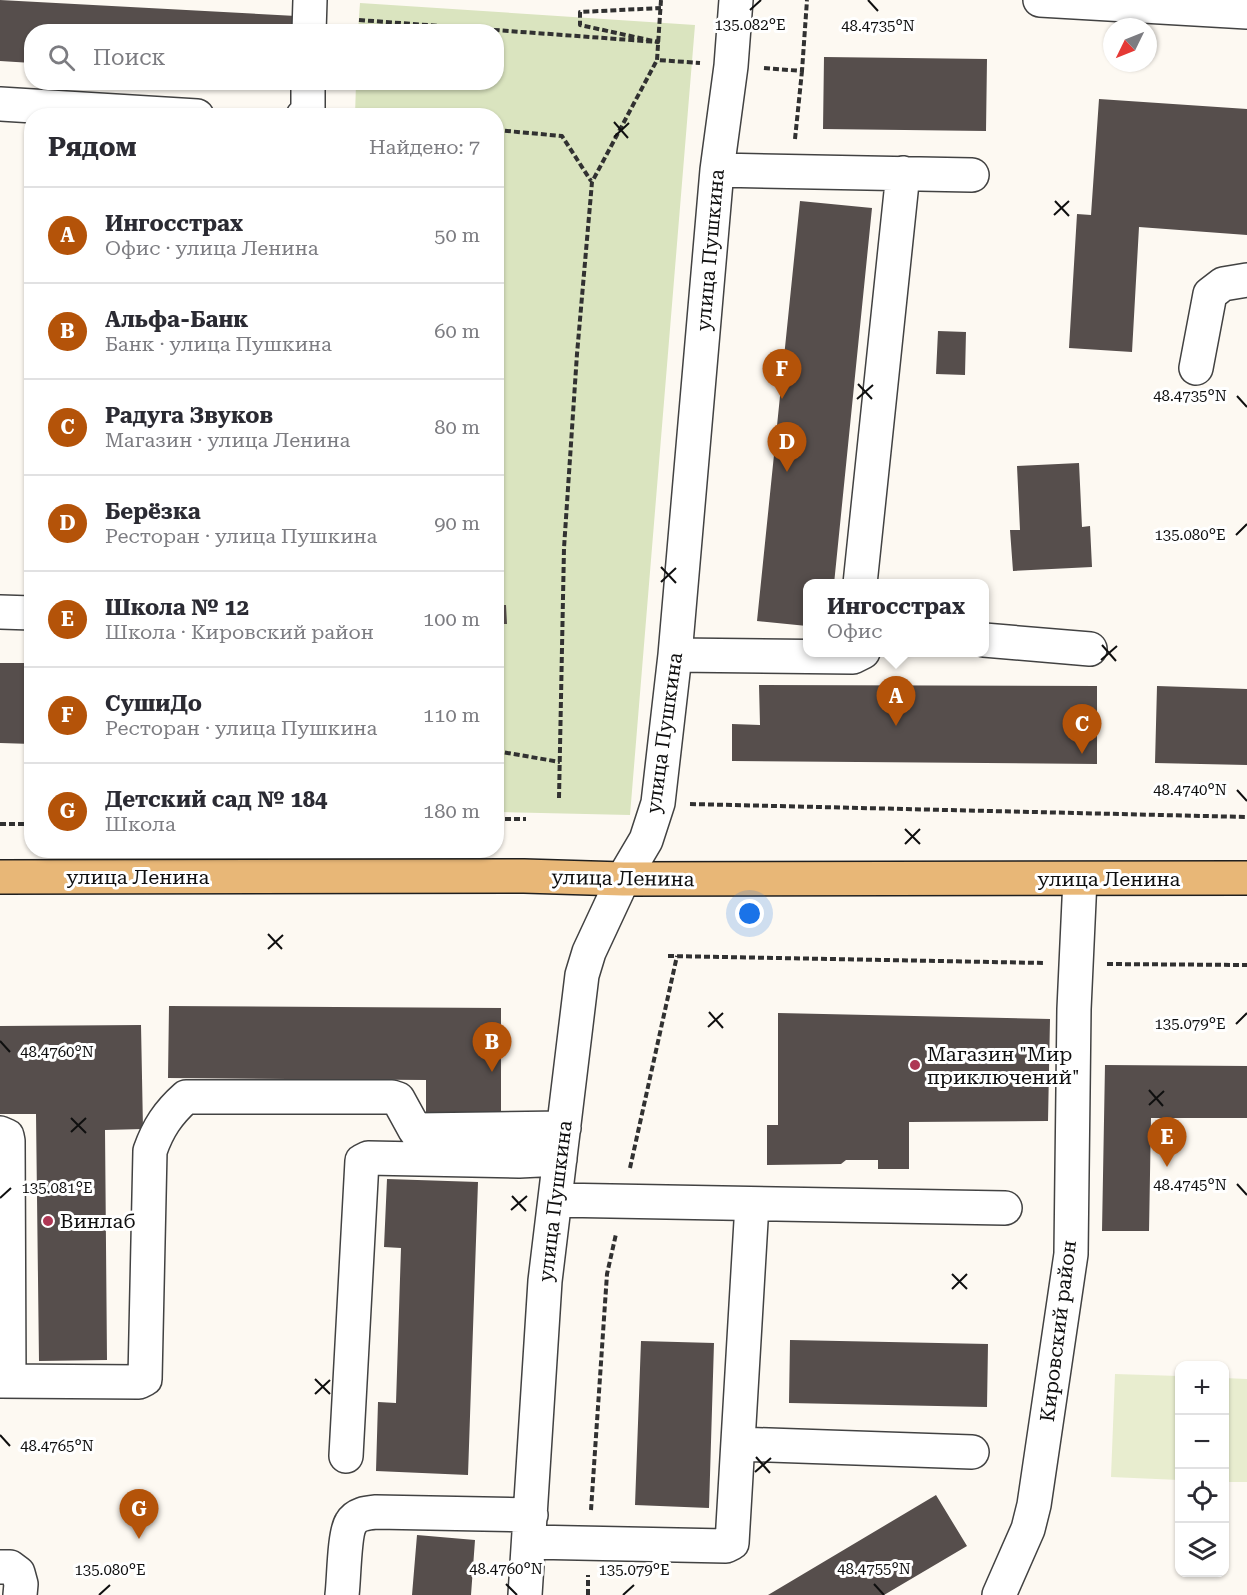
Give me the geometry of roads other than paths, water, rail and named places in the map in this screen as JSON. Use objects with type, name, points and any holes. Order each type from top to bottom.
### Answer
[{"type":"main road","name":"улица Ленина","points":[[0,877],[1247,878]]},
{"type":"street","points":[[309,24],[310,0]]},
{"type":"street","name":"улица Пушкина","points":[[525,1595],[545,1281],[582,975],[623,879],[646,840],[658,803],[675,655],[717,170],[731,66],[736,0]]},
{"type":"street","points":[[1040,0],[1247,12]]},
{"type":"street","points":[[308,90],[308,108]]},
{"type":"street","points":[[0,104],[66,108]]},
{"type":"street","points":[[717,170],[972,175]]},
{"type":"street","points":[[861,579],[903,173]]},
{"type":"street","points":[[1196,368],[1210,294],[1223,284],[1247,280]]},
{"type":"street","points":[[0,612],[24,613]]},
{"type":"street","points":[[989,640],[1090,649]]},
{"type":"street","points":[[675,655],[803,654]]},
{"type":"street","name":"Кировский район","points":[[999,1595],[1028,1529],[1034,1505],[1071,1254],[1076,963],[1080,879]]},
{"type":"street","points":[[0,1133],[7,1136],[8,1141],[5,1381],[139,1382],[145,1379],[150,1151],[158,1129],[171,1110],[186,1096],[392,1097],[398,1099],[415,1130],[564,1128]]},
{"type":"street","points":[[346,1456],[362,1161],[368,1158],[560,1160]]},
{"type":"street","points":[[555,1200],[1005,1208]]},
{"type":"street","points":[[342,1595],[351,1523],[361,1514],[376,1512],[530,1528],[589,1543],[729,1545],[733,1540],[752,1204]]},
{"type":"street","points":[[738,1444],[972,1452]]},
{"type":"street","points":[[0,1567],[10,1567],[18,1573],[21,1584],[20,1595]]},
{"type":"place","name":"СушиДо","points":[[782,399]]},
{"type":"place","name":"Берёзка","points":[[787,472]]},
{"type":"place","name":"Ингосстрах","points":[[896,726]]},
{"type":"place","name":"Радуга Звуков","points":[[1082,754]]},
{"type":"place","name":"Магазин \"Мир приключений\"","points":[[915,1065]]},
{"type":"place","name":"Альфа-Банк","points":[[492,1072]]},
{"type":"place","name":"Школа № 12","points":[[1167,1167]]},
{"type":"place","name":"Винлаб","points":[[48,1221]]},
{"type":"place","name":"Детский сад № 184","points":[[139,1539]]}]
